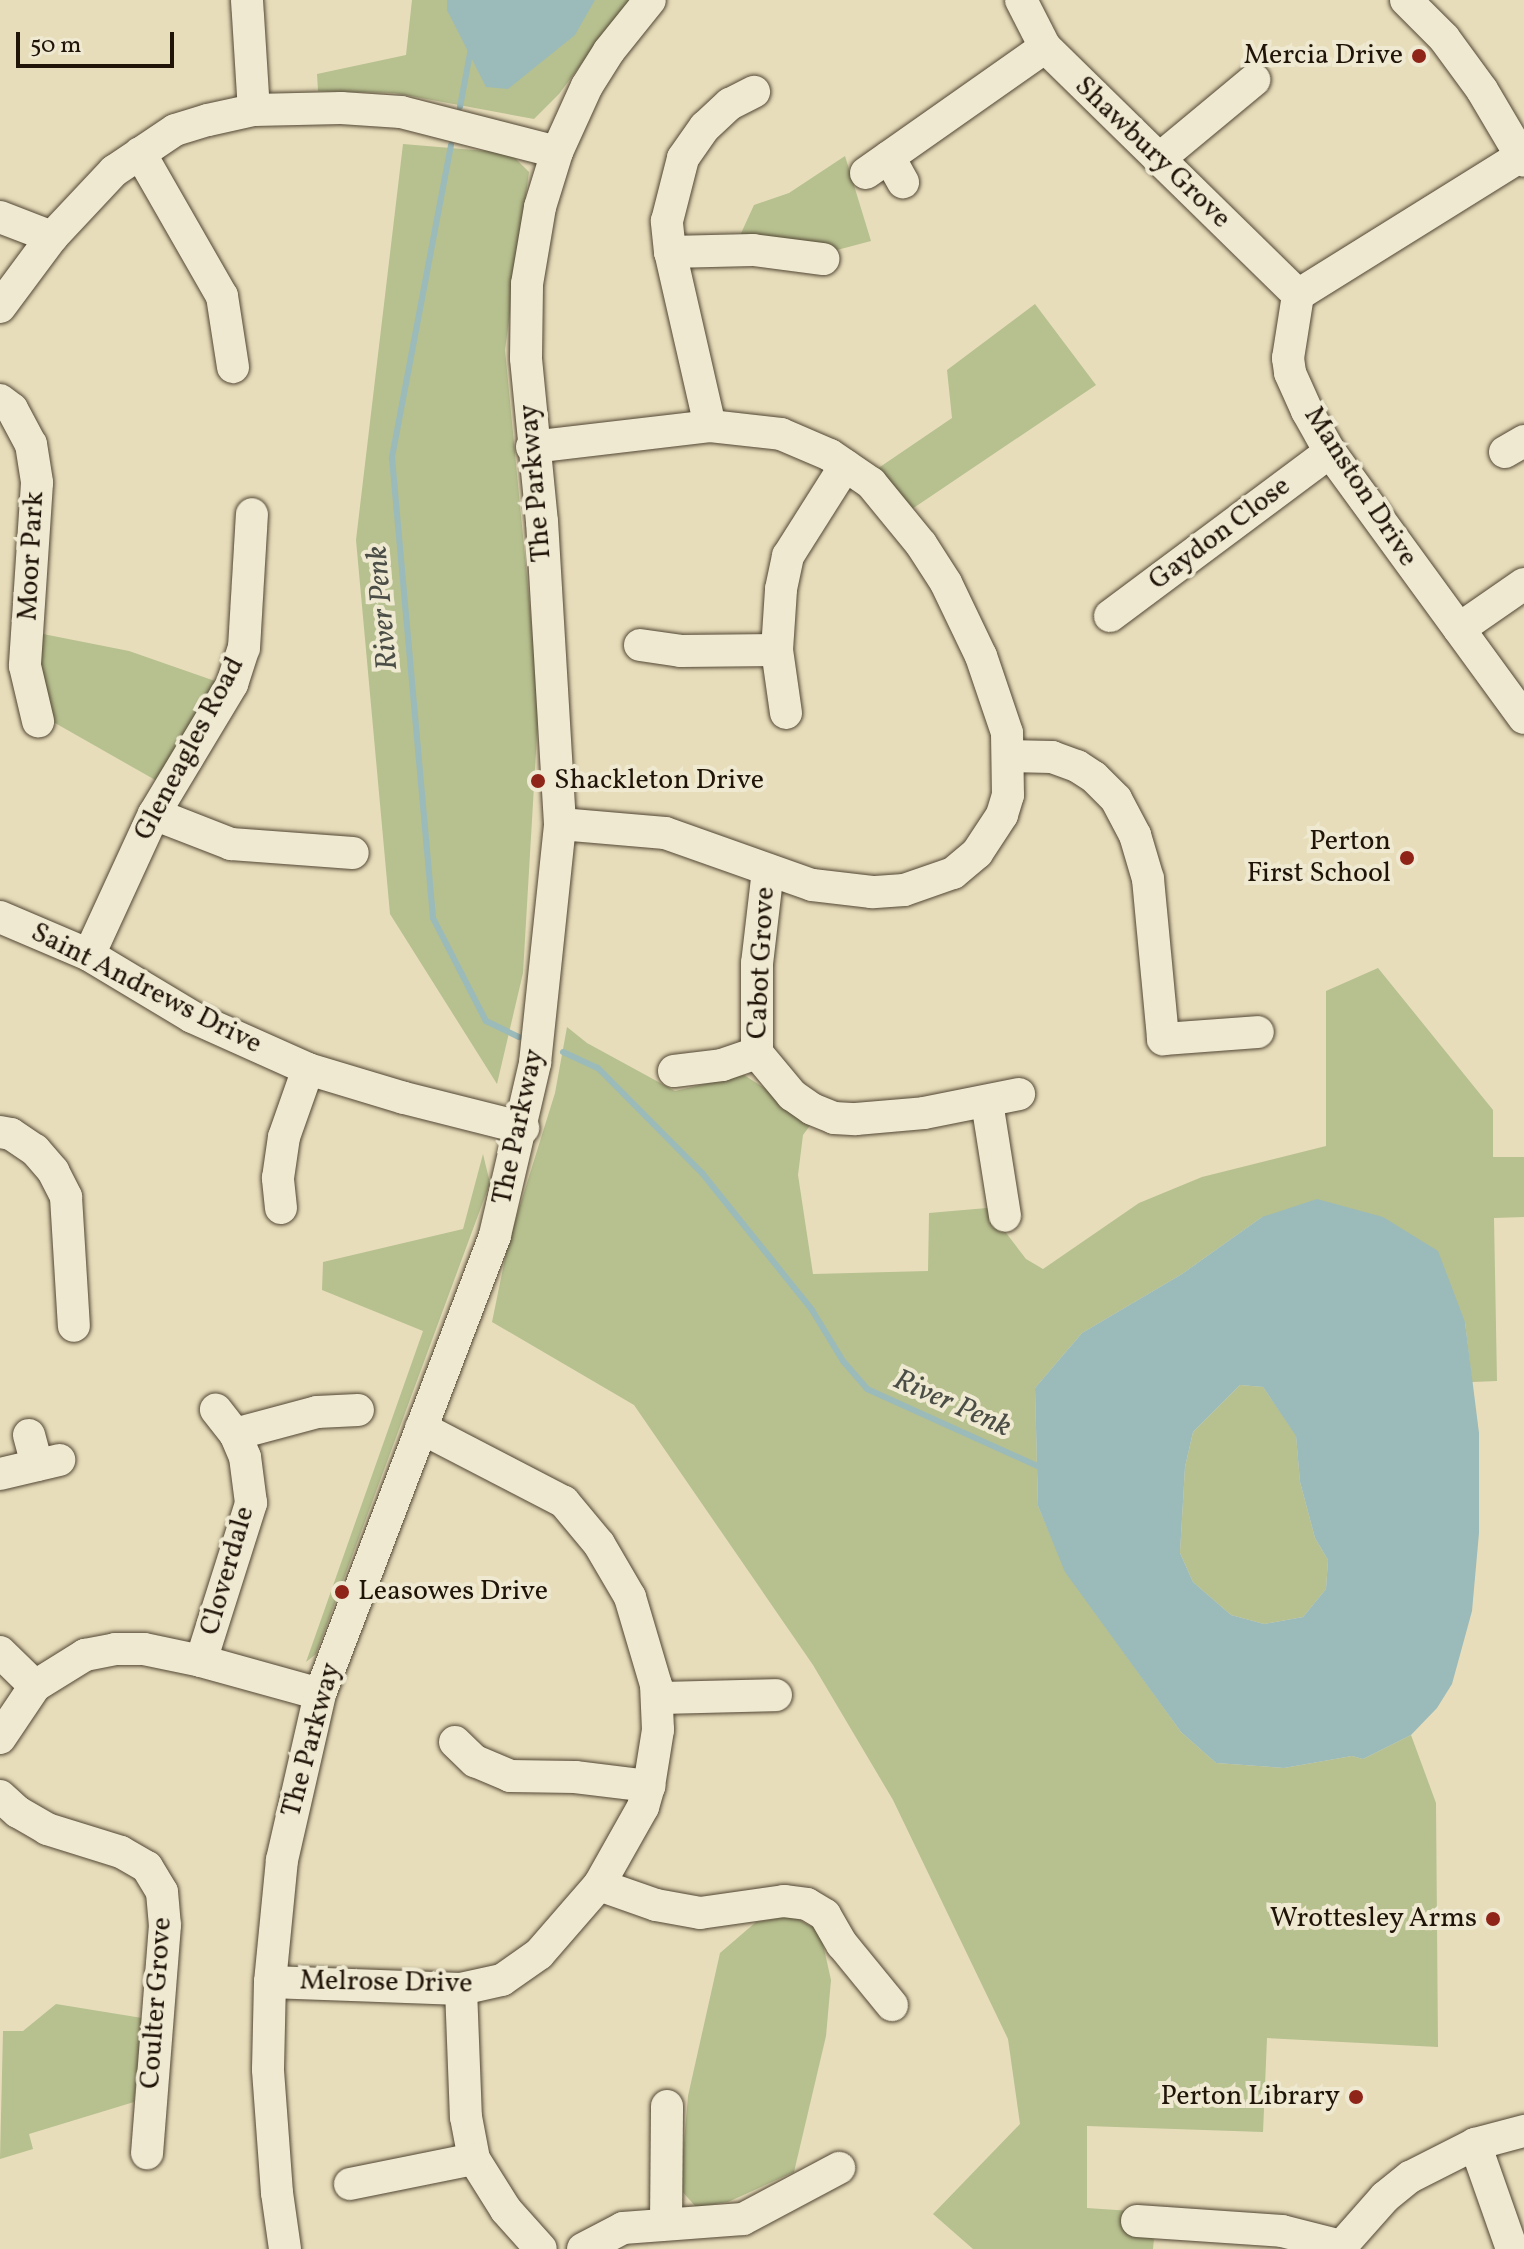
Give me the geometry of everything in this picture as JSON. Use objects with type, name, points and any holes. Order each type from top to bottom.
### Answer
[{"type":"street","points":[[247,0],[254,110]]},
{"type":"street","name":"The Parkway","points":[[285,2249],[277,2193],[268,2069],[270,1982],[282,1860],[320,1694],[495,1235],[523,1128],[535,1063],[560,824],[542,522],[532,447],[526,358],[527,284],[540,207],[557,152],[602,63],[650,0]]},
{"type":"street","name":"Shawbury Grove","points":[[1021,0],[1045,47],[1298,295]]},
{"type":"street","points":[[1298,295],[1522,158],[1444,38],[1406,0]]},
{"type":"street","points":[[886,171],[1045,47]]},
{"type":"street","points":[[1159,159],[1254,80]]},
{"type":"street","points":[[710,426],[670,252],[667,221],[683,158],[705,127],[721,112],[754,92]]},
{"type":"street","points":[[0,307],[52,237],[114,171],[175,130],[254,110],[341,108],[401,112],[557,152]]},
{"type":"street","points":[[140,153],[222,296],[233,367]]},
{"type":"street","points":[[0,217],[52,237]]},
{"type":"street","points":[[670,252],[753,250],[823,259]]},
{"type":"street","name":"Manston Drive","points":[[1298,295],[1291,327],[1290,373],[1330,452],[1524,718]]},
{"type":"street","name":"Moor Park","points":[[0,400],[12,409],[31,444],[37,483],[25,666],[38,721]]},
{"type":"street","points":[[532,447],[710,426],[781,434],[811,445],[871,483],[946,583],[981,656],[1007,733],[1008,795],[1002,815],[977,853],[953,873],[904,890],[872,892],[812,885],[665,833],[560,824]]},
{"type":"street","name":"Gaydon Close","points":[[1110,616],[1330,452]]},
{"type":"street","points":[[786,713],[777,650],[781,589],[788,556],[845,466]]},
{"type":"street","name":"Gleneagles Road","points":[[89,955],[154,814],[236,672],[244,648],[244,526]]},
{"type":"street","points":[[1459,629],[1524,584]]},
{"type":"street","points":[[640,645],[681,651],[777,650]]},
{"type":"street","points":[[1008,756],[1052,757],[1077,766],[1094,777],[1116,799],[1129,823],[1148,879],[1163,1039],[1258,1032]]},
{"type":"street","points":[[154,814],[231,844],[353,853]]},
{"type":"street","name":"Cabot Grove","points":[[768,870],[757,963],[757,1053],[792,1095],[812,1109],[834,1118],[924,1113],[1019,1094]]},
{"type":"street","name":"Saint Andrews Drive","points":[[0,917],[89,955],[192,1017],[308,1069],[523,1128]]},
{"type":"street","points":[[674,1071],[722,1065],[757,1053]]},
{"type":"street","points":[[281,1208],[278,1178],[284,1137],[308,1069]]},
{"type":"street","points":[[987,1102],[1005,1216]]},
{"type":"street","points":[[0,1132],[11,1134],[35,1150],[53,1171],[66,1197],[84,1291],[74,1326]]},
{"type":"street","name":"Cloverdale","points":[[201,1661],[251,1503],[245,1457],[226,1422],[358,1410]]},
{"type":"street","name":"Melrose Drive","points":[[270,1982],[461,1989],[502,1980],[561,1931],[599,1885],[643,1807],[649,1786],[658,1730],[657,1698],[644,1636],[630,1597],[599,1544],[564,1502],[421,1428]]},
{"type":"street","points":[[0,1474],[42,1453]]},
{"type":"street","points":[[0,1738],[35,1686],[85,1655],[115,1649],[144,1649],[201,1661],[320,1694]]},
{"type":"street","points":[[0,1652],[35,1686]]},
{"type":"street","points":[[657,1698],[776,1695]]},
{"type":"street","points":[[455,1742],[475,1761],[510,1776],[575,1777],[649,1786]]},
{"type":"street","name":"Coulter Grove","points":[[0,1796],[18,1812],[47,1829],[121,1852],[147,1867],[162,1892],[165,1925],[138,2116],[147,2153]]},
{"type":"street","points":[[599,1885],[656,1905],[700,1913],[784,1901],[807,1904],[825,1915],[842,1944],[892,2005]]},
{"type":"street","points":[[461,1989],[466,2117],[474,2159],[506,2210],[541,2249]]},
{"type":"street","points":[[666,2224],[667,2106]]},
{"type":"street","points":[[1137,2221],[1169,2237],[1282,2231],[1340,2248],[1385,2197],[1410,2177],[1475,2144],[1524,2131]]},
{"type":"street","points":[[1475,2144],[1512,2249]]},
{"type":"street","points":[[350,2184],[474,2159]]},
{"type":"street","points":[[583,2249],[623,2228],[743,2219],[839,2168]]},
{"type":"green space","points":[[412,0],[629,0],[559,94],[534,119],[394,93],[318,91],[317,74],[406,55]]},
{"type":"green space","points":[[403,144],[510,153],[529,172],[505,350],[539,701],[523,973],[497,1084],[390,914],[356,540]]},
{"type":"green space","points":[[845,156],[871,241],[837,250],[737,242],[754,205],[789,193]]},
{"type":"green space","points":[[1035,304],[1096,385],[912,509],[877,469],[952,418],[947,370]]},
{"type":"green space","points":[[38,633],[129,651],[215,681],[157,781],[48,719],[34,673]]},
{"type":"green space","points":[[1378,968],[1493,1110],[1493,1157],[1524,1157],[1524,1217],[1494,1218],[1497,1381],[1472,1382],[1465,1322],[1262,1217],[1182,1274],[1082,1333],[1035,1388],[1038,1506],[1066,1572],[1181,1732],[1216,1763],[1284,1768],[1352,1756],[1363,1759],[1411,1735],[1436,1803],[1438,2047],[1267,2038],[1263,2132],[1087,2126],[1087,2208],[1131,2211],[1127,2227],[1154,2239],[1153,2249],[973,2249],[933,2214],[1020,2124],[1008,2039],[893,1800],[813,1665],[634,1405],[492,1322],[508,1244],[555,1093],[567,1027],[587,1043],[675,1091],[744,1075],[814,1120],[803,1135],[798,1175],[813,1274],[928,1271],[929,1213],[987,1208],[1026,1259],[1043,1269],[1139,1203],[1202,1177],[1326,1146],[1326,991]]},
{"type":"green space","points":[[483,1154],[490,1183],[316,1654],[306,1662],[423,1331],[322,1290],[323,1262],[463,1229]]},
{"type":"green space","points":[[1240,1385],[1263,1387],[1296,1435],[1300,1482],[1315,1538],[1328,1560],[1326,1589],[1303,1617],[1264,1624],[1231,1615],[1193,1582],[1180,1553],[1185,1467],[1193,1432]]},
{"type":"green space","points":[[792,1916],[820,1931],[831,1980],[826,2036],[794,2172],[728,2202],[696,2207],[680,2189],[688,2096],[720,1953],[756,1922]]},
{"type":"green space","points":[[56,2004],[142,2018],[134,2102],[29,2134],[33,2149],[0,2159],[3,2031],[23,2031]]},
{"type":"water","points":[[447,0],[595,0],[575,35],[508,89],[486,87],[447,10]]},
{"type":"water","points":[[1317,1199],[1383,1217],[1438,1251],[1465,1322],[1479,1433],[1479,1533],[1472,1611],[1452,1684],[1437,1708],[1411,1735],[1363,1759],[1352,1756],[1284,1768],[1216,1763],[1181,1732],[1065,1572],[1038,1506],[1035,1388],[1082,1333],[1182,1274],[1262,1217]],"holes":[[[1240,1385],[1263,1387],[1296,1436],[1300,1482],[1315,1538],[1328,1560],[1326,1589],[1303,1617],[1264,1624],[1231,1615],[1193,1582],[1180,1553],[1185,1467],[1193,1432]]]},
{"type":"waterway","name":"River Penk","points":[[460,107],[471,48]]},
{"type":"waterway","name":"River Penk","points":[[451,145],[392,458],[433,918],[486,1021],[519,1037]]},
{"type":"waterway","name":"River Penk","points":[[563,1052],[598,1068],[702,1173],[812,1310],[843,1361],[867,1389],[1040,1467]]},
{"type":"place","name":"Mercia Drive","points":[[1419,56]]},
{"type":"place","name":"Shackleton Drive","points":[[538,781]]},
{"type":"place","name":"Perton First School","points":[[1407,858]]},
{"type":"place","name":"Leasowes Drive","points":[[342,1592]]},
{"type":"place","name":"Wrottesley Arms","points":[[1493,1919]]},
{"type":"place","name":"Perton Library","points":[[1356,2097]]}]
